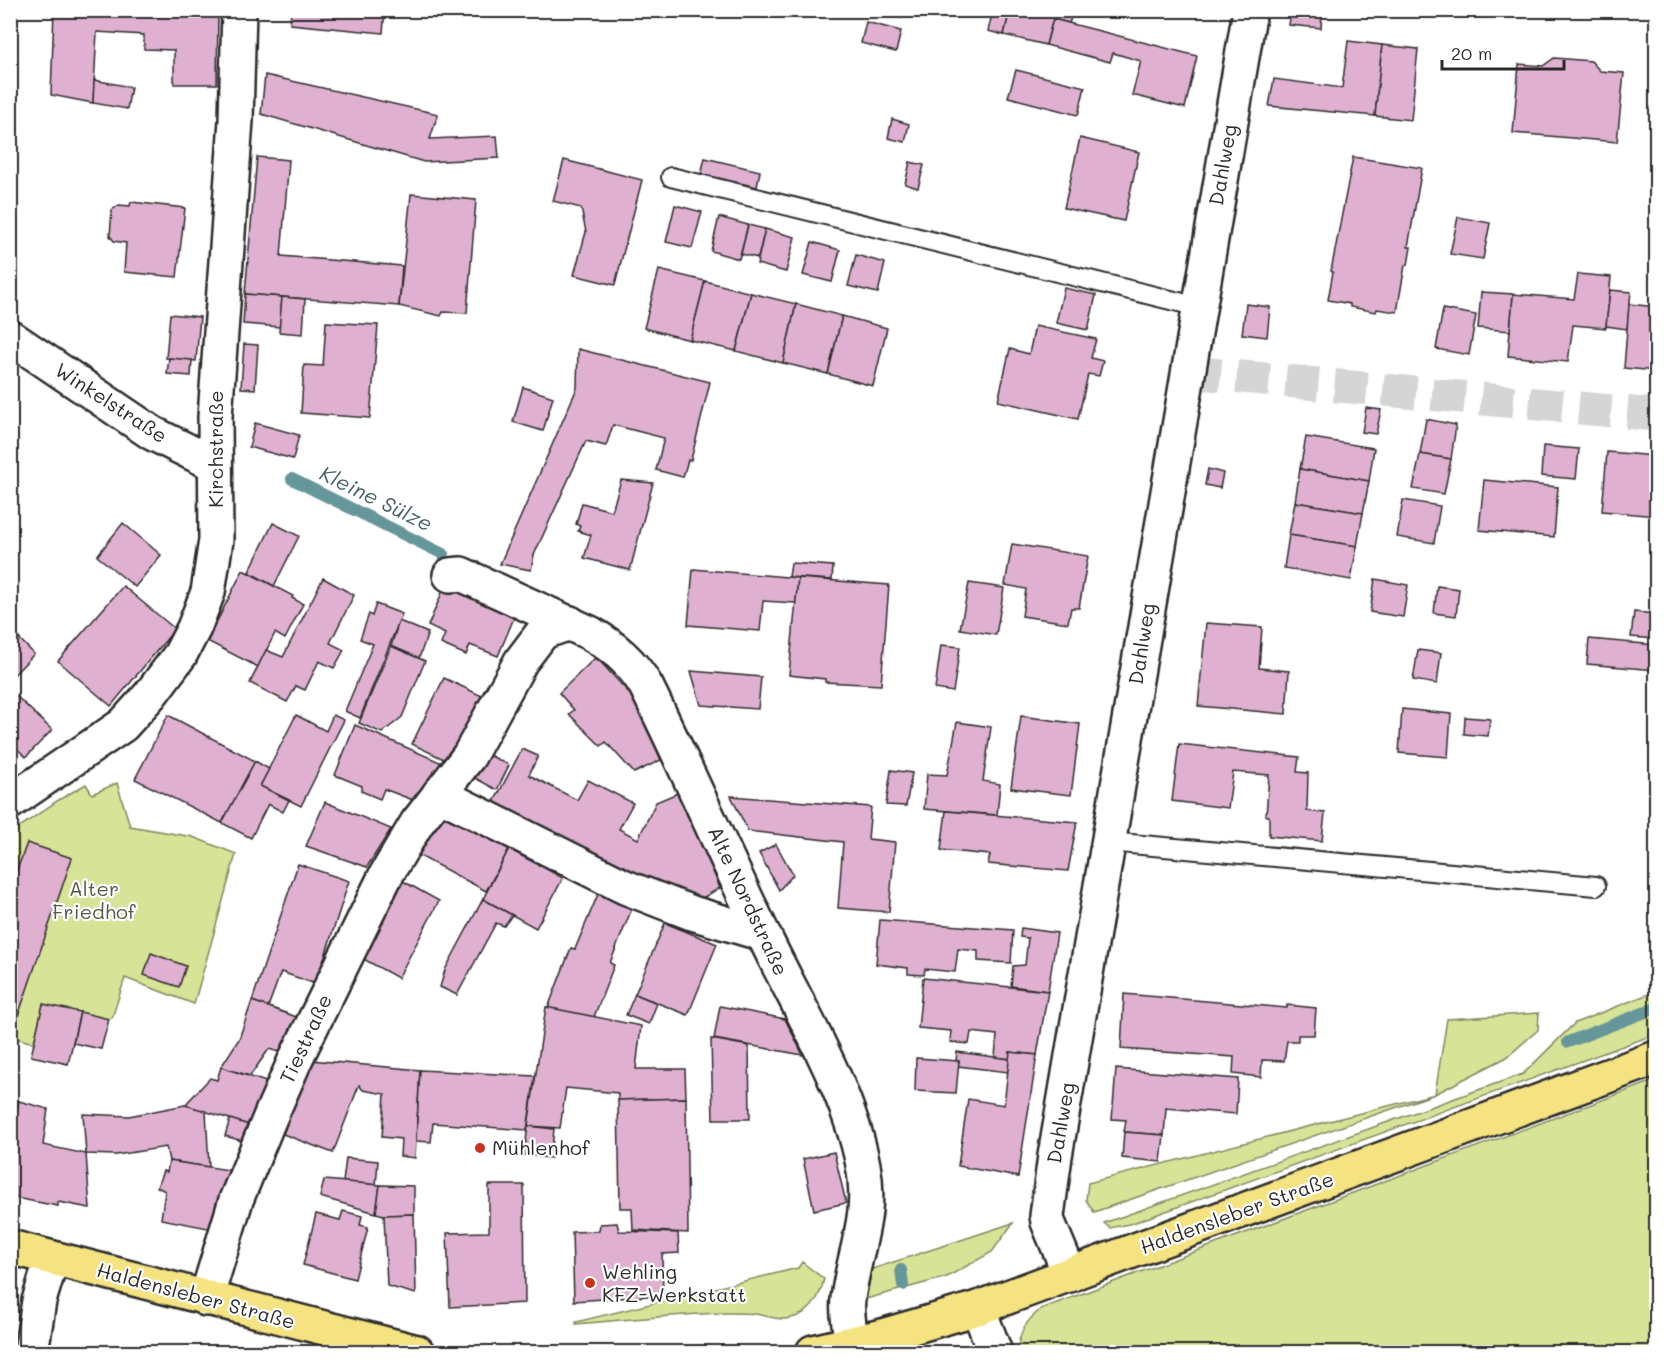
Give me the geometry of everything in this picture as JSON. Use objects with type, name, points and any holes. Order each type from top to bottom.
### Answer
[{"type":"main road","name":"Haldensleber Straße","points":[[813,1353],[978,1308],[1656,1058]]},
{"type":"main road","name":"Haldensleber Straße","points":[[10,1247],[417,1353]]},
{"type":"street","name":"Kirchstraße","points":[[10,802],[123,724],[150,695],[180,655],[202,610],[211,579],[216,540],[215,405],[236,120],[240,10]]},
{"type":"street","name":"Dahlweg","points":[[1070,1275],[1047,1216],[1055,1156],[1250,10]]},
{"type":"street","name":"Winkelstraße","points":[[10,337],[152,433],[214,464]]},
{"type":"street","name":"Alte Nordstraße","points":[[450,575],[461,574],[570,623],[609,644],[627,659],[640,676],[666,725],[848,1111],[863,1164],[867,1201],[847,1314],[867,1340]]},
{"type":"street","name":"Tiestraße","points":[[206,1299],[236,1200],[296,1058],[386,875],[417,823],[469,756],[511,677],[543,632],[570,623]]},
{"type":"street","points":[[439,794],[625,887],[692,913],[763,933]]},
{"type":"street","points":[[31,1353],[39,1301],[52,1258]]},
{"type":"street","points":[[978,1308],[995,1353]]},
{"type":"lane","points":[[672,177],[1199,307]]},
{"type":"lane","points":[[1109,843],[1596,886]]},
{"type":"green space","name":"Alter Friedhof","points":[[117,783],[130,826],[193,837],[236,854],[194,1004],[125,978],[112,1018],[43,1005],[34,1043],[11,1037],[10,834],[86,784],[92,794]]},
{"type":"green space","points":[[1656,991],[1656,1034],[1133,1223],[1110,1228],[1104,1223],[1523,1074],[1575,1023]]},
{"type":"green space","points":[[1539,1013],[1538,1030],[1507,1057],[1435,1094],[1447,1019]]},
{"type":"green space","points":[[1656,1080],[1656,1352],[1018,1352],[1019,1339],[1024,1328],[1041,1309]]},
{"type":"green space","points":[[1435,1094],[1094,1212],[1086,1200],[1088,1183]]},
{"type":"green space","points":[[1013,1223],[992,1252],[947,1277],[866,1299],[872,1269]]},
{"type":"green space","points":[[802,1262],[824,1279],[815,1302],[807,1311],[795,1317],[780,1319],[748,1313],[727,1313],[576,1324],[576,1322],[798,1268]]},
{"type":"building","points":[[54,10],[218,11],[217,84],[174,84],[174,50],[144,49],[144,35],[97,32],[93,103],[51,95]]},
{"type":"building","points":[[291,10],[385,10],[383,33],[290,24]]},
{"type":"building","points":[[458,10],[497,10],[496,16],[458,14]]},
{"type":"building","points":[[869,10],[903,10],[902,18]]},
{"type":"building","points":[[993,10],[1010,10],[1004,35],[988,31]]},
{"type":"building","points":[[1010,10],[1053,10],[1072,15],[1069,23],[1053,19],[1046,45],[1004,35]]},
{"type":"building","points":[[1291,10],[1322,12],[1321,28],[1289,25]]},
{"type":"building","points":[[1053,19],[1197,56],[1185,108],[1132,95],[1141,61],[1113,53],[1110,62],[1046,45]]},
{"type":"building","points":[[866,22],[901,31],[896,52],[861,43]]},
{"type":"building","points":[[1348,41],[1382,45],[1375,116],[1269,106],[1274,79],[1342,88]]},
{"type":"building","points":[[1382,45],[1418,49],[1411,120],[1375,116]]},
{"type":"building","points":[[1554,58],[1591,61],[1600,71],[1624,73],[1617,142],[1513,133],[1519,64],[1543,66]]},
{"type":"building","points":[[1016,70],[1085,87],[1078,115],[1008,97]]},
{"type":"building","points":[[265,75],[438,114],[430,139],[497,136],[499,158],[424,162],[261,114]]},
{"type":"building","points":[[94,80],[131,87],[127,109],[93,103]]},
{"type":"building","points":[[892,119],[909,124],[905,142],[888,138]]},
{"type":"building","points":[[1080,138],[1139,152],[1124,221],[1064,208]]},
{"type":"building","points":[[257,157],[289,160],[281,256],[402,266],[399,306],[245,294]]},
{"type":"building","points":[[1353,157],[1422,168],[1408,247],[1411,247],[1408,265],[1405,265],[1397,312],[1377,309],[1376,312],[1328,300],[1333,272],[1331,271]]},
{"type":"building","points":[[705,158],[760,171],[757,187],[701,174]]},
{"type":"building","points":[[564,160],[642,180],[615,285],[574,275],[586,232],[581,208],[553,201]]},
{"type":"building","points":[[910,162],[924,165],[918,188],[905,184]]},
{"type":"building","points":[[411,194],[476,200],[467,313],[443,312],[441,316],[399,306]]},
{"type":"building","points":[[131,202],[185,208],[177,277],[124,272],[126,243],[114,241],[110,236],[112,210],[119,205],[130,206]]},
{"type":"building","points":[[675,205],[702,212],[692,248],[666,242]]},
{"type":"building","points":[[719,217],[748,225],[739,259],[711,251]]},
{"type":"building","points":[[1458,217],[1490,223],[1483,259],[1450,254]]},
{"type":"building","points":[[748,225],[765,229],[758,258],[741,254]]},
{"type":"building","points":[[765,229],[795,237],[786,272],[757,264]]},
{"type":"building","points":[[812,242],[840,250],[832,282],[803,275]]},
{"type":"building","points":[[856,255],[885,263],[878,293],[848,286]]},
{"type":"building","points":[[659,270],[705,281],[690,340],[644,328]]},
{"type":"building","points":[[1578,274],[1611,277],[1606,328],[1573,325],[1568,362],[1508,356],[1513,294],[1574,299]]},
{"type":"building","points":[[705,281],[751,293],[736,351],[690,340]]},
{"type":"building","points":[[1064,288],[1096,295],[1088,330],[1056,323]]},
{"type":"building","points":[[1610,290],[1631,292],[1627,329],[1606,326]]},
{"type":"building","points":[[1481,292],[1513,294],[1510,331],[1478,328]]},
{"type":"building","points":[[751,293],[796,304],[783,363],[736,351]]},
{"type":"building","points":[[245,294],[282,297],[280,327],[243,324]]},
{"type":"building","points":[[282,297],[305,299],[303,334],[279,332]]},
{"type":"building","points":[[796,304],[842,316],[828,374],[783,363]]},
{"type":"building","points":[[1246,304],[1270,307],[1267,337],[1242,334]]},
{"type":"building","points":[[1629,304],[1656,307],[1656,371],[1624,368]]},
{"type":"building","points":[[1443,309],[1476,315],[1469,355],[1436,349]]},
{"type":"building","points":[[170,314],[200,317],[196,361],[166,358]]},
{"type":"building","points":[[842,316],[887,328],[873,386],[828,374]]},
{"type":"building","points":[[326,322],[378,325],[370,418],[301,413],[304,365],[323,366]]},
{"type":"building","points":[[1035,326],[1096,339],[1091,358],[1103,361],[1099,376],[1088,374],[1078,419],[998,401],[1010,349],[1029,354]]},
{"type":"building","points":[[244,344],[258,345],[255,389],[241,388]]},
{"type":"building","points":[[578,349],[710,382],[691,460],[688,460],[683,477],[656,470],[664,438],[613,425],[606,446],[586,441],[534,555],[531,570],[500,564],[577,388]]},
{"type":"building","points":[[169,358],[192,360],[191,376],[167,374]]},
{"type":"building","points":[[523,387],[553,397],[543,431],[513,422]]},
{"type":"building","points":[[1366,408],[1381,410],[1376,434],[1362,432]]},
{"type":"building","points":[[1426,419],[1456,425],[1451,459],[1420,454]]},
{"type":"building","points":[[255,423],[299,435],[293,459],[249,447]]},
{"type":"building","points":[[1306,437],[1374,448],[1369,481],[1300,469]]},
{"type":"building","points":[[1543,446],[1579,449],[1576,479],[1541,476]]},
{"type":"building","points":[[1607,452],[1656,456],[1656,516],[1602,511]]},
{"type":"building","points":[[1420,454],[1451,459],[1444,494],[1413,489]]},
{"type":"building","points":[[1208,469],[1223,473],[1220,488],[1205,485]]},
{"type":"building","points":[[1300,469],[1369,481],[1363,513],[1295,502]]},
{"type":"building","points":[[621,480],[653,483],[630,570],[584,558],[591,535],[578,531],[580,526],[576,524],[582,503],[612,511]]},
{"type":"building","points":[[1484,480],[1558,487],[1554,537],[1479,530]]},
{"type":"building","points":[[1403,500],[1440,506],[1434,543],[1397,537]]},
{"type":"building","points":[[1295,502],[1363,513],[1357,546],[1289,535]]},
{"type":"building","points":[[123,523],[161,555],[135,587],[97,556]]},
{"type":"building","points":[[273,523],[299,536],[274,586],[249,572]]},
{"type":"building","points":[[1289,535],[1357,546],[1351,580],[1284,568]]},
{"type":"building","points":[[1012,544],[1088,556],[1079,608],[1071,608],[1068,623],[1022,616],[1026,589],[1005,585]]},
{"type":"building","points":[[791,563],[833,566],[832,580],[789,577]]},
{"type":"building","points":[[693,569],[798,578],[796,603],[763,601],[760,631],[688,625]]},
{"type":"building","points":[[243,570],[293,596],[292,598],[303,604],[285,639],[275,633],[258,667],[207,641]]},
{"type":"building","points":[[1656,572],[1656,614],[1651,613]]},
{"type":"building","points":[[323,578],[354,595],[330,643],[344,650],[334,668],[319,661],[305,690],[296,686],[287,702],[250,683],[266,650],[283,657]]},
{"type":"building","points":[[798,578],[889,585],[881,685],[825,682],[825,679],[789,675]]},
{"type":"building","points":[[1375,579],[1408,585],[1403,617],[1370,612]]},
{"type":"building","points":[[446,583],[516,613],[498,656],[470,645],[466,655],[441,644],[445,634],[428,626]]},
{"type":"building","points":[[969,583],[1004,588],[996,635],[960,629]]},
{"type":"building","points":[[123,586],[175,629],[111,706],[58,661]]},
{"type":"building","points":[[1437,586],[1459,589],[1456,616],[1434,613]]},
{"type":"building","points":[[376,604],[402,614],[360,718],[345,711],[373,644],[360,639],[369,614],[372,616]]},
{"type":"building","points":[[1634,612],[1656,614],[1656,639],[1631,637]]},
{"type":"building","points":[[399,621],[428,633],[419,658],[391,646]]},
{"type":"building","points":[[1206,623],[1262,627],[1259,668],[1289,671],[1286,714],[1198,706]]},
{"type":"building","points":[[10,629],[34,654],[10,679]]},
{"type":"building","points":[[1589,639],[1656,645],[1656,670],[1587,664]]},
{"type":"building","points":[[941,645],[960,647],[953,692],[935,689]]},
{"type":"building","points":[[391,646],[425,661],[402,717],[382,733],[359,723]]},
{"type":"building","points":[[1418,650],[1441,653],[1437,684],[1413,680]]},
{"type":"building","points":[[596,657],[643,708],[661,760],[634,773],[606,742],[601,746],[569,714],[574,710],[559,693]]},
{"type":"building","points":[[691,671],[761,677],[758,709],[701,705]]},
{"type":"building","points":[[444,678],[482,696],[450,762],[412,744]]},
{"type":"building","points":[[10,690],[52,730],[26,757],[10,742]]},
{"type":"building","points":[[1402,709],[1451,714],[1448,757],[1399,753]]},
{"type":"building","points":[[168,715],[255,761],[222,823],[135,779]]},
{"type":"building","points":[[296,715],[326,731],[333,715],[344,720],[301,806],[260,786]]},
{"type":"building","points":[[1021,716],[1080,724],[1071,795],[1011,788]]},
{"type":"building","points":[[1465,717],[1490,719],[1488,736],[1464,734]]},
{"type":"building","points":[[957,722],[991,727],[983,781],[1000,784],[997,815],[924,809],[927,774],[947,775]]},
{"type":"building","points":[[355,725],[442,763],[413,800],[384,789],[380,799],[361,791],[362,786],[335,775]]},
{"type":"building","points":[[1179,744],[1299,757],[1297,772],[1308,773],[1307,811],[1325,813],[1322,841],[1269,836],[1269,816],[1266,816],[1269,775],[1233,772],[1228,808],[1172,801]]},
{"type":"building","points":[[522,749],[538,756],[529,775],[577,800],[588,780],[633,803],[619,829],[638,839],[656,802],[680,792],[720,888],[699,900],[658,887],[494,802]]},
{"type":"building","points":[[485,753],[509,765],[497,790],[473,777]]},
{"type":"building","points":[[255,761],[269,769],[260,786],[289,800],[283,812],[268,804],[251,838],[222,823]]},
{"type":"building","points":[[891,770],[912,773],[906,806],[886,805]]},
{"type":"building","points":[[731,796],[871,807],[868,839],[895,842],[889,912],[838,908],[843,842],[748,831]]},
{"type":"building","points":[[325,802],[391,829],[367,867],[306,846]]},
{"type":"building","points":[[436,810],[509,849],[486,891],[414,853]]},
{"type":"building","points":[[946,811],[1077,822],[1068,871],[988,864],[990,855],[941,850]]},
{"type":"building","points":[[27,843],[72,858],[17,1019],[10,1017],[10,889]]},
{"type":"building","points":[[776,844],[793,875],[779,890],[759,853]]},
{"type":"building","points":[[509,849],[563,878],[536,928],[483,899]]},
{"type":"building","points":[[298,864],[349,881],[316,984],[281,972],[268,1007],[252,1001]]},
{"type":"building","points":[[401,880],[439,901],[398,978],[358,956]]},
{"type":"building","points":[[599,892],[633,906],[610,963],[614,965],[594,1017],[548,1008],[571,948],[575,949]]},
{"type":"building","points":[[483,899],[512,915],[504,926],[496,923],[457,995],[440,987],[445,970]]},
{"type":"building","points":[[880,920],[1013,930],[1011,963],[978,961],[978,951],[958,949],[955,972],[925,969],[924,975],[908,974],[908,968],[876,964]]},
{"type":"building","points":[[665,923],[717,944],[688,1015],[635,994]]},
{"type":"building","points":[[1021,928],[1057,933],[1048,991],[1011,986],[1013,966],[1025,965],[1028,938],[1020,937]]},
{"type":"building","points":[[151,953],[186,966],[179,987],[144,975]]},
{"type":"building","points":[[923,978],[1048,991],[1037,1055],[1010,1052],[1010,1059],[995,1057],[997,1035],[971,1032],[969,1044],[950,1042],[951,1031],[918,1028]]},
{"type":"building","points":[[635,994],[657,1003],[649,1024],[626,1015]]},
{"type":"building","points":[[1124,994],[1287,1008],[1287,1005],[1316,1008],[1314,1035],[1298,1035],[1298,1041],[1287,1041],[1284,1061],[1262,1060],[1261,1077],[1233,1074],[1234,1057],[1121,1049]]},
{"type":"building","points":[[252,1001],[302,1019],[285,1054],[269,1049],[250,1076],[221,1067],[239,1039]]},
{"type":"building","points":[[43,1004],[80,1012],[68,1064],[31,1056]]},
{"type":"building","points":[[720,1006],[785,1019],[803,1055],[714,1039]]},
{"type":"building","points":[[546,1007],[641,1026],[636,1069],[685,1069],[686,1098],[618,1100],[618,1093],[566,1088],[560,1128],[528,1126]]},
{"type":"building","points":[[80,1012],[109,1019],[101,1049],[73,1043]]},
{"type":"building","points":[[711,1039],[749,1046],[750,1119],[713,1119]]},
{"type":"building","points":[[957,1052],[1010,1059],[1008,1072],[958,1066]]},
{"type":"building","points":[[1010,1052],[1037,1055],[1018,1177],[958,1166],[968,1099],[1004,1105]]},
{"type":"building","points":[[916,1058],[959,1061],[956,1093],[915,1091]]},
{"type":"building","points":[[310,1060],[420,1070],[415,1158],[400,1156],[401,1139],[382,1137],[385,1094],[363,1090],[359,1085],[333,1153],[283,1134]]},
{"type":"building","points":[[221,1067],[269,1083],[255,1127],[185,1105],[210,1078],[217,1080]]},
{"type":"building","points":[[1116,1069],[1238,1079],[1236,1114],[1166,1108],[1164,1135],[1124,1132],[1126,1120],[1112,1119]]},
{"type":"building","points":[[420,1070],[535,1076],[527,1130],[433,1123],[431,1142],[416,1141]]},
{"type":"building","points":[[686,1098],[688,1233],[633,1230],[632,1208],[620,1208],[618,1100]]},
{"type":"building","points":[[10,1099],[19,1101],[13,1131],[10,1130]]},
{"type":"building","points":[[19,1101],[48,1109],[43,1145],[86,1154],[90,1208],[58,1202],[58,1206],[10,1197],[10,1141]]},
{"type":"building","points":[[185,1105],[206,1111],[209,1167],[169,1161],[166,1147],[116,1155],[86,1154],[83,1114],[129,1116]]},
{"type":"building","points":[[230,1119],[255,1127],[250,1143],[225,1136]]},
{"type":"building","points":[[528,1126],[554,1129],[551,1158],[524,1155]]},
{"type":"building","points":[[1124,1132],[1164,1135],[1161,1162],[1122,1158]]},
{"type":"building","points":[[834,1152],[846,1203],[814,1210],[803,1159]]},
{"type":"building","points":[[346,1158],[378,1161],[376,1185],[343,1182]]},
{"type":"building","points":[[169,1161],[236,1171],[213,1229],[161,1219],[165,1191],[157,1187],[163,1171],[167,1172]]},
{"type":"building","points":[[324,1180],[380,1185],[376,1213],[320,1197]]},
{"type":"building","points":[[380,1185],[414,1186],[414,1214],[376,1213]]},
{"type":"building","points":[[489,1185],[524,1185],[525,1303],[450,1307],[447,1233],[489,1232]]},
{"type":"building","points":[[343,1211],[362,1216],[360,1225],[368,1227],[355,1279],[303,1265],[316,1214],[340,1220]]},
{"type":"building","points":[[414,1214],[416,1294],[387,1286],[384,1215]]},
{"type":"building","points":[[617,1223],[619,1231],[678,1233],[679,1253],[662,1254],[663,1295],[574,1301],[572,1232],[599,1231],[600,1224]]},
{"type":"waterway","name":"Kleine Sülze","points":[[292,479],[443,554]]},
{"type":"waterway","points":[[1568,1042],[1656,1008]]},
{"type":"waterway","name":"Kleine Sülze","points":[[901,1270],[903,1285]]},
{"type":"tunnel","points":[[1188,372],[1656,415]]},
{"type":"place","name":"Mühlenhof","points":[[480,1148]]},
{"type":"place","name":"Wehling KFZ-Werkstatt","points":[[590,1283]]}]
